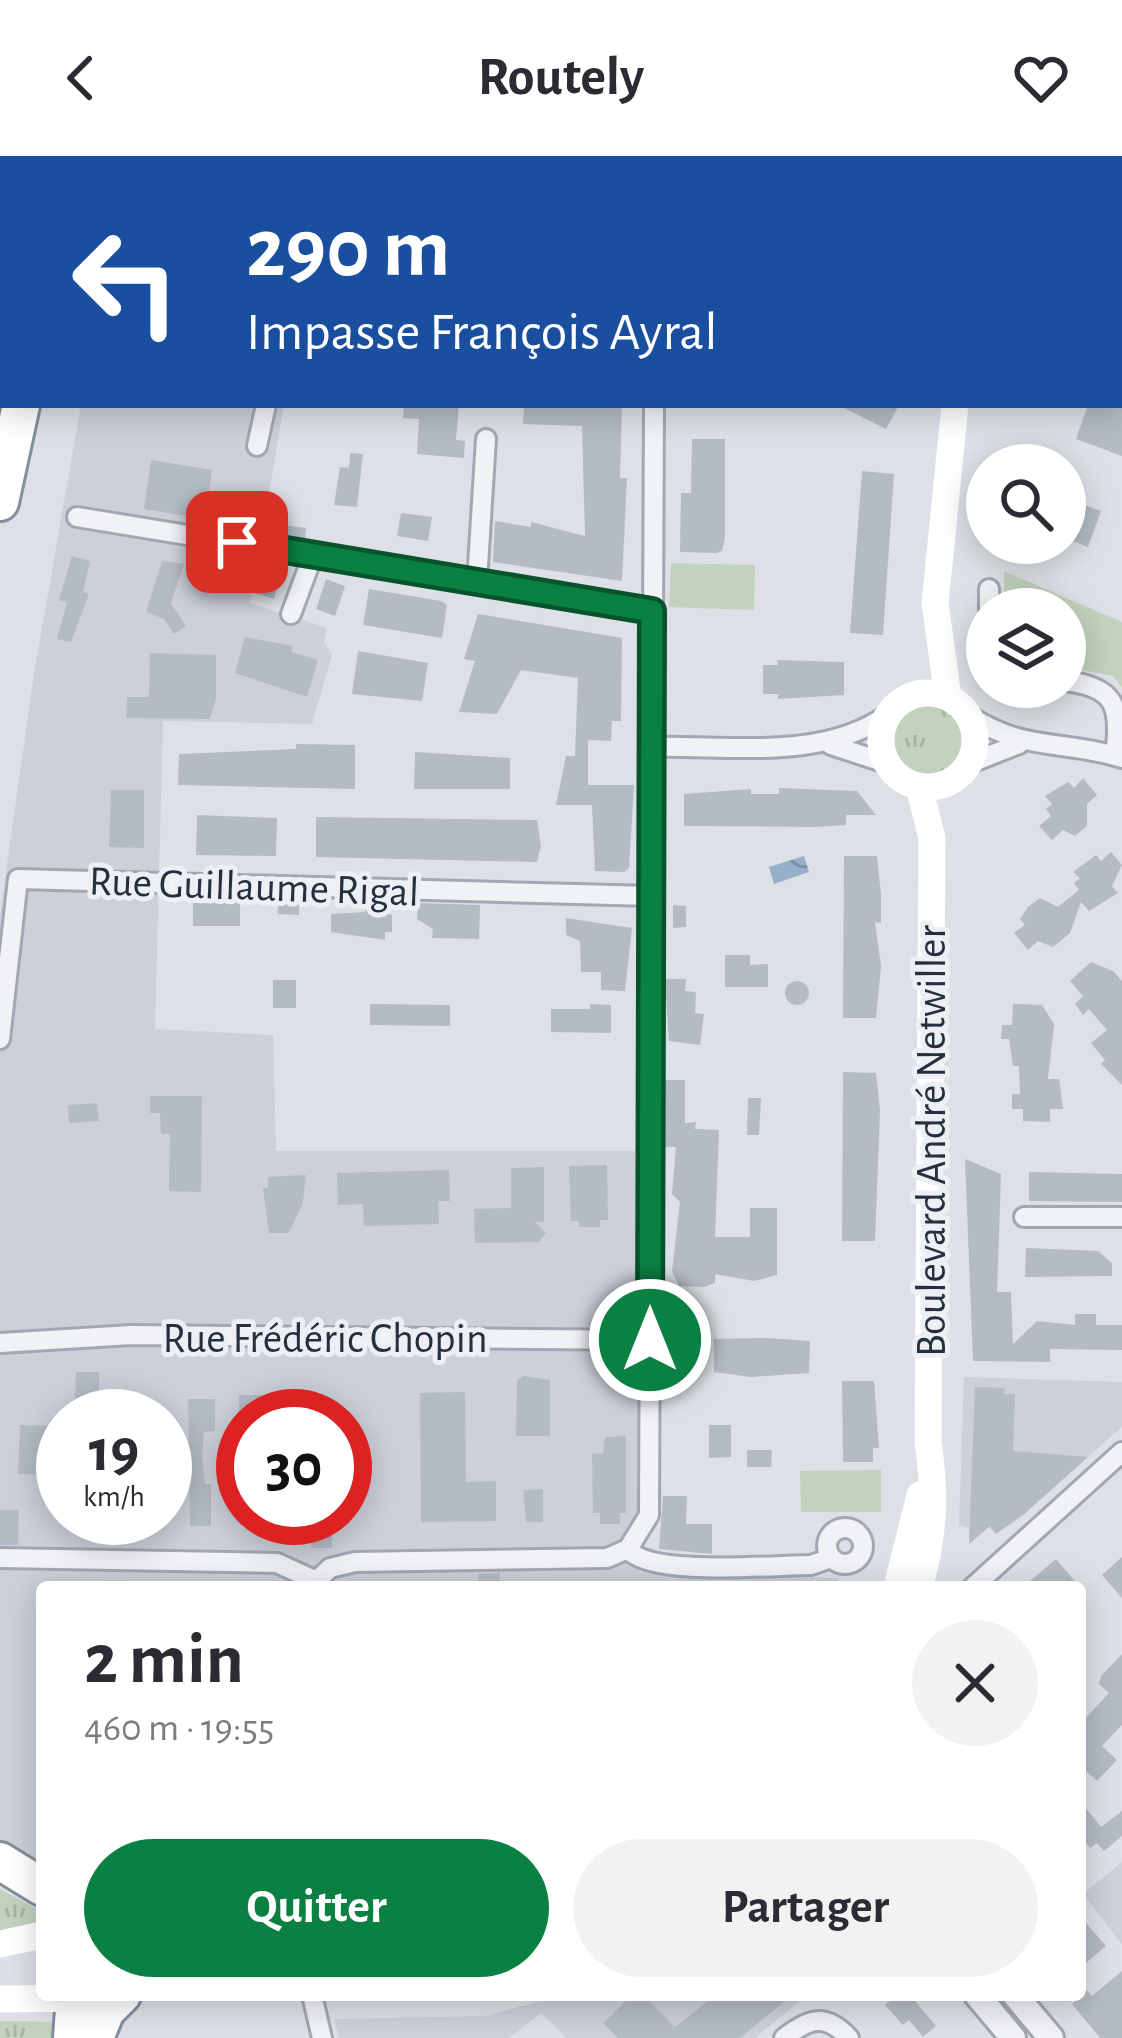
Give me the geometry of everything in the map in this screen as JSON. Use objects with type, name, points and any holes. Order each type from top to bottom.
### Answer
[{"type":"highway","points":[[0,502],[20,408]]},
{"type":"highway","points":[[0,1861],[36,1883]]},
{"type":"highway","points":[[0,1875],[36,1897]]},
{"type":"highway","points":[[72,2038],[75,2001]]},
{"type":"highway","points":[[95,2038],[106,2011],[117,2001]]},
{"type":"main road","points":[[937,630],[958,706],[975,740],[960,773],[919,787],[897,776],[886,763],[880,739],[887,716],[919,693],[937,630],[940,516],[956,408]]},
{"type":"main road","points":[[919,693],[958,706]]},
{"type":"main road","name":"Boulevard André Netwiller","points":[[932,838],[960,773]]},
{"type":"main road","name":"Boulevard André Netwiller","points":[[919,787],[932,838],[928,1443],[933,1527],[920,1581]]},
{"type":"main road","name":"Boulevard André Netwiller","points":[[899,1581],[916,1519],[928,1443]]},
{"type":"main road","points":[[0,1944],[36,1936]]},
{"type":"main road","points":[[0,1982],[36,1981]]},
{"type":"main road","points":[[0,1999],[36,1998]]},
{"type":"street","points":[[257,446],[265,408]]},
{"type":"street","points":[[314,1581],[330,1568],[356,1562],[586,1559],[628,1549],[649,1515],[654,408]]},
{"type":"street","points":[[477,582],[485,439]]},
{"type":"street","points":[[77,517],[652,611]]},
{"type":"street","points":[[291,614],[313,555]]},
{"type":"street","points":[[958,706],[999,735],[1023,743],[1119,757],[1120,712],[1114,697],[1099,685],[1086,683]]},
{"type":"street","points":[[826,744],[887,716]]},
{"type":"street","points":[[960,773],[997,748],[1023,743]]},
{"type":"street","points":[[653,747],[826,744],[886,763]]},
{"type":"street","name":"Rue Guillaume Rigal","points":[[0,1039],[18,879],[652,896]]},
{"type":"street","points":[[1024,1216],[1122,1217]]},
{"type":"street","name":"Rue Frédéric Chopin","points":[[0,1343],[130,1335],[650,1340]]},
{"type":"street","points":[[980,1581],[1122,1452]]},
{"type":"street","points":[[628,1549],[634,1558],[659,1565],[812,1565],[831,1558]]},
{"type":"street","points":[[0,1558],[278,1563],[309,1581]]},
{"type":"street","points":[[313,2001],[322,2038]]},
{"type":"street","points":[[982,2001],[1013,2038]]},
{"type":"street","points":[[1020,2001],[1051,2038]]},
{"type":"street","points":[[784,2038],[820,2019],[834,2022],[849,2038]]},
{"type":"shaded area","points":[[80,408],[283,408],[250,603],[327,628],[324,641],[332,655],[312,724],[163,721],[155,1029],[273,1035],[276,1151],[635,1151],[640,1572],[838,1581],[36,1581],[36,1870],[0,1840],[0,915],[34,674]]},
{"type":"shaded area","points":[[964,1377],[1122,1382],[1122,1427],[1023,1515],[996,1534],[989,1527],[969,1544],[970,1528],[959,1526]]},
{"type":"shaded area","points":[[1122,1862],[1122,1944],[1086,1898],[1086,1892]]},
{"type":"shaded area","points":[[541,2001],[800,2001],[755,2038],[567,2038],[541,2013],[509,2038],[339,2038],[334,2019],[485,2016]]},
{"type":"green space","points":[[671,563],[755,565],[754,610],[669,607]]},
{"type":"green space","points":[[1004,571],[1043,588],[1004,588]]},
{"type":"green space","points":[[1086,606],[1122,622],[1122,687],[1113,676],[1086,671]]},
{"type":"green space","points":[[928,701],[955,713],[967,740],[955,767],[928,779],[901,767],[889,740],[901,713]]},
{"type":"green space","points":[[881,1470],[881,1512],[801,1512],[800,1471]]},
{"type":"green space","points":[[0,1889],[36,1909],[36,1928],[0,1935]]},
{"type":"green space","points":[[0,2021],[64,2022],[60,2038],[0,2038]]},
{"type":"water","points":[[804,856],[809,872],[774,884],[769,867]]},
{"type":"building","points":[[404,408],[459,408],[456,440],[465,441],[464,458],[417,454],[419,419],[403,418]]},
{"type":"building","points":[[524,408],[622,408],[620,478],[627,478],[622,581],[493,562],[495,521],[531,527],[531,522],[585,536],[582,426],[523,424]]},
{"type":"building","points":[[844,408],[897,408],[886,429]]},
{"type":"building","points":[[1087,408],[1122,408],[1122,456],[1076,439]]},
{"type":"building","points":[[692,439],[725,439],[725,538],[722,551],[716,553],[680,552],[681,493],[691,493]]},
{"type":"building","points":[[350,453],[363,454],[357,507],[334,505],[340,467],[349,468]]},
{"type":"building","points":[[151,460],[212,470],[205,519],[144,509]]},
{"type":"building","points":[[862,471],[894,474],[883,635],[850,633]]},
{"type":"building","points":[[1086,506],[1101,511],[1086,546]]},
{"type":"building","points":[[271,507],[286,509],[284,525],[306,528],[305,540],[256,533],[259,515]]},
{"type":"building","points":[[401,513],[432,517],[428,541],[397,536]]},
{"type":"building","points":[[72,556],[90,561],[83,592],[89,594],[71,642],[57,639],[67,602],[59,600]]},
{"type":"building","points":[[162,561],[184,564],[171,603],[186,626],[174,634],[164,619],[146,612]]},
{"type":"building","points":[[265,565],[282,570],[274,599],[255,593]]},
{"type":"building","points":[[326,579],[345,586],[335,616],[316,609]]},
{"type":"building","points":[[369,589],[447,605],[442,638],[363,625]]},
{"type":"building","points":[[478,614],[622,638],[621,721],[612,721],[611,741],[588,740],[588,785],[634,785],[629,868],[624,872],[595,871],[592,805],[556,805],[566,756],[575,756],[578,678],[521,670],[497,714],[459,712],[475,661],[464,659]]},
{"type":"building","points":[[245,637],[293,646],[291,652],[318,660],[307,697],[235,673]]},
{"type":"building","points":[[358,651],[428,663],[422,701],[352,694]]},
{"type":"building","points":[[150,653],[216,655],[216,698],[210,719],[126,718],[127,697],[149,697]]},
{"type":"building","points":[[777,660],[844,662],[844,695],[778,699],[778,694],[763,694],[763,665],[778,665]]},
{"type":"building","points":[[296,744],[355,745],[355,789],[178,785],[179,754],[296,749]]},
{"type":"building","points":[[415,752],[510,758],[510,789],[414,789]]},
{"type":"building","points":[[1083,778],[1097,795],[1087,804],[1087,826],[1075,836],[1063,830],[1052,840],[1039,826],[1051,816],[1046,809],[1052,804],[1045,796],[1068,782],[1074,788]]},
{"type":"building","points":[[779,788],[857,791],[876,815],[846,815],[846,825],[817,827],[684,826],[684,794],[751,789],[751,794],[779,794]]},
{"type":"building","points":[[111,790],[144,790],[144,848],[109,847]]},
{"type":"building","points":[[197,815],[277,818],[276,856],[196,855]]},
{"type":"building","points":[[316,817],[537,820],[541,846],[537,862],[316,857]]},
{"type":"building","points":[[1111,852],[1122,865],[1112,886],[1118,893],[1089,911],[1081,902],[1070,933],[1053,947],[1038,941],[1028,950],[1014,933],[1025,925],[1020,919],[1028,907],[1040,898],[1058,907],[1079,890],[1074,883],[1080,878],[1073,872],[1096,855],[1101,861]]},
{"type":"building","points":[[844,856],[877,856],[881,923],[875,922],[881,966],[876,1018],[843,1018]]},
{"type":"building","points":[[278,899],[299,900],[299,915],[278,914]]},
{"type":"building","points":[[240,902],[240,926],[193,926],[193,903]]},
{"type":"building","points":[[418,903],[480,905],[479,939],[432,938],[433,929],[417,919]]},
{"type":"building","points":[[673,905],[686,906],[686,927],[673,928]]},
{"type":"building","points":[[366,907],[392,915],[392,932],[385,932],[385,940],[331,932],[331,914],[365,912]]},
{"type":"building","points":[[566,918],[632,928],[625,991],[601,990],[601,972],[581,972],[580,941],[566,935]]},
{"type":"building","points":[[725,955],[750,955],[750,965],[768,964],[768,987],[725,987]]},
{"type":"building","points":[[1091,962],[1113,971],[1122,981],[1122,1085],[1101,1064],[1105,1060],[1091,1043],[1107,1030],[1089,1009],[1083,1015],[1075,1004],[1083,996],[1070,981]]},
{"type":"building","points":[[665,979],[686,979],[685,991],[696,992],[695,1013],[704,1014],[700,1045],[669,1041]]},
{"type":"building","points":[[273,980],[296,980],[296,1008],[273,1008]]},
{"type":"building","points":[[797,981],[809,993],[797,1005],[785,993]]},
{"type":"building","points":[[370,1004],[450,1005],[450,1026],[370,1025]]},
{"type":"building","points":[[590,1004],[611,1005],[611,1033],[551,1032],[551,1009],[590,1009]]},
{"type":"building","points":[[1013,1004],[1042,1005],[1054,1024],[1048,1079],[1059,1079],[1063,1109],[1050,1109],[1050,1122],[1023,1121],[1023,1109],[1012,1109],[1012,1094],[1020,1094],[1019,1066],[1013,1066],[1009,1039],[1001,1039],[1002,1025],[1012,1025]]},
{"type":"building","points":[[843,1072],[876,1073],[880,1111],[875,1241],[842,1241]]},
{"type":"building","points":[[664,1080],[685,1080],[685,1123],[696,1122],[695,1129],[719,1130],[715,1237],[750,1237],[750,1208],[777,1208],[777,1275],[754,1281],[715,1274],[715,1283],[704,1287],[679,1286],[672,1271],[680,1202],[672,1194],[676,1147],[664,1147]]},
{"type":"building","points":[[150,1096],[202,1096],[201,1192],[169,1191],[170,1134],[161,1134],[160,1113],[150,1113]]},
{"type":"building","points":[[748,1098],[761,1098],[759,1135],[747,1135]]},
{"type":"building","points":[[97,1103],[99,1121],[69,1123],[68,1105]]},
{"type":"building","points":[[965,1159],[1001,1174],[997,1292],[1011,1292],[1013,1344],[1037,1321],[1075,1325],[1075,1314],[1096,1314],[1096,1325],[1122,1325],[1122,1350],[1050,1349],[1050,1362],[973,1361]]},
{"type":"building","points":[[607,1165],[608,1220],[600,1220],[600,1227],[579,1227],[579,1221],[571,1221],[569,1166]]},
{"type":"building","points":[[544,1167],[544,1222],[535,1222],[546,1233],[539,1242],[475,1243],[474,1209],[511,1208],[511,1168]]},
{"type":"building","points":[[449,1170],[450,1201],[438,1201],[439,1224],[364,1226],[363,1204],[338,1205],[337,1173]]},
{"type":"building","points":[[1029,1172],[1122,1174],[1122,1202],[1029,1201]]},
{"type":"building","points":[[306,1175],[303,1202],[289,1233],[269,1233],[263,1188],[268,1188],[268,1177]]},
{"type":"building","points":[[1026,1248],[1098,1251],[1112,1263],[1112,1276],[1025,1277]]},
{"type":"building","points":[[714,1339],[810,1341],[809,1373],[751,1377],[714,1372]]},
{"type":"building","points":[[76,1372],[99,1372],[99,1389],[75,1389]]},
{"type":"building","points":[[524,1376],[550,1380],[550,1436],[516,1436],[517,1380]]},
{"type":"building","points":[[842,1381],[874,1381],[879,1448],[873,1448],[873,1462],[843,1462]]},
{"type":"building","points":[[975,1387],[1005,1388],[1004,1394],[1015,1394],[1013,1451],[1088,1457],[1023,1515],[996,1534],[990,1526],[969,1544]]},
{"type":"building","points":[[465,1392],[466,1482],[496,1481],[496,1521],[421,1522],[420,1393]]},
{"type":"building","points":[[192,1399],[215,1399],[215,1431],[204,1432],[202,1457],[205,1484],[211,1484],[211,1526],[192,1526]]},
{"type":"building","points":[[20,1425],[36,1425],[36,1474],[18,1474]]},
{"type":"building","points":[[709,1425],[731,1425],[731,1457],[709,1458]]},
{"type":"building","points":[[626,1436],[626,1513],[620,1513],[620,1524],[600,1524],[600,1513],[593,1513],[592,1454],[603,1453],[605,1437]]},
{"type":"building","points":[[747,1450],[772,1450],[771,1467],[747,1467]]},
{"type":"building","points":[[543,1489],[543,1522],[526,1522],[523,1490]]},
{"type":"building","points":[[663,1496],[687,1496],[686,1524],[712,1524],[712,1554],[659,1549]]},
{"type":"building","points":[[0,1510],[19,1510],[18,1545],[0,1545]]},
{"type":"building","points":[[1122,1557],[1122,1598],[1102,1575]]},
{"type":"building","points":[[1056,1559],[1075,1581],[1030,1581]]},
{"type":"building","points":[[500,1573],[499,1581],[478,1581],[478,1574]]},
{"type":"building","points":[[1122,1654],[1122,1725],[1102,1746],[1117,1760],[1097,1781],[1086,1773],[1086,1718],[1109,1693],[1099,1684]]},
{"type":"building","points":[[1086,1808],[1101,1827],[1122,1811],[1122,1836],[1104,1851],[1097,1843],[1090,1848]]},
{"type":"building","points":[[1086,1923],[1106,1946],[1086,1963]]},
{"type":"building","points":[[1122,1971],[1122,2038],[1100,2038],[1072,2004],[1086,2001],[1086,1990],[1092,1996]]},
{"type":"building","points":[[626,2001],[649,2001],[675,2027],[708,2001],[785,2001],[740,2038],[618,2038],[603,2023]]},
{"type":"building","points":[[915,2001],[936,2026],[923,2037],[909,2020],[903,2025],[885,2005]]},
{"type":"route","points":[[237,542],[652,611],[650,1340]]}]
